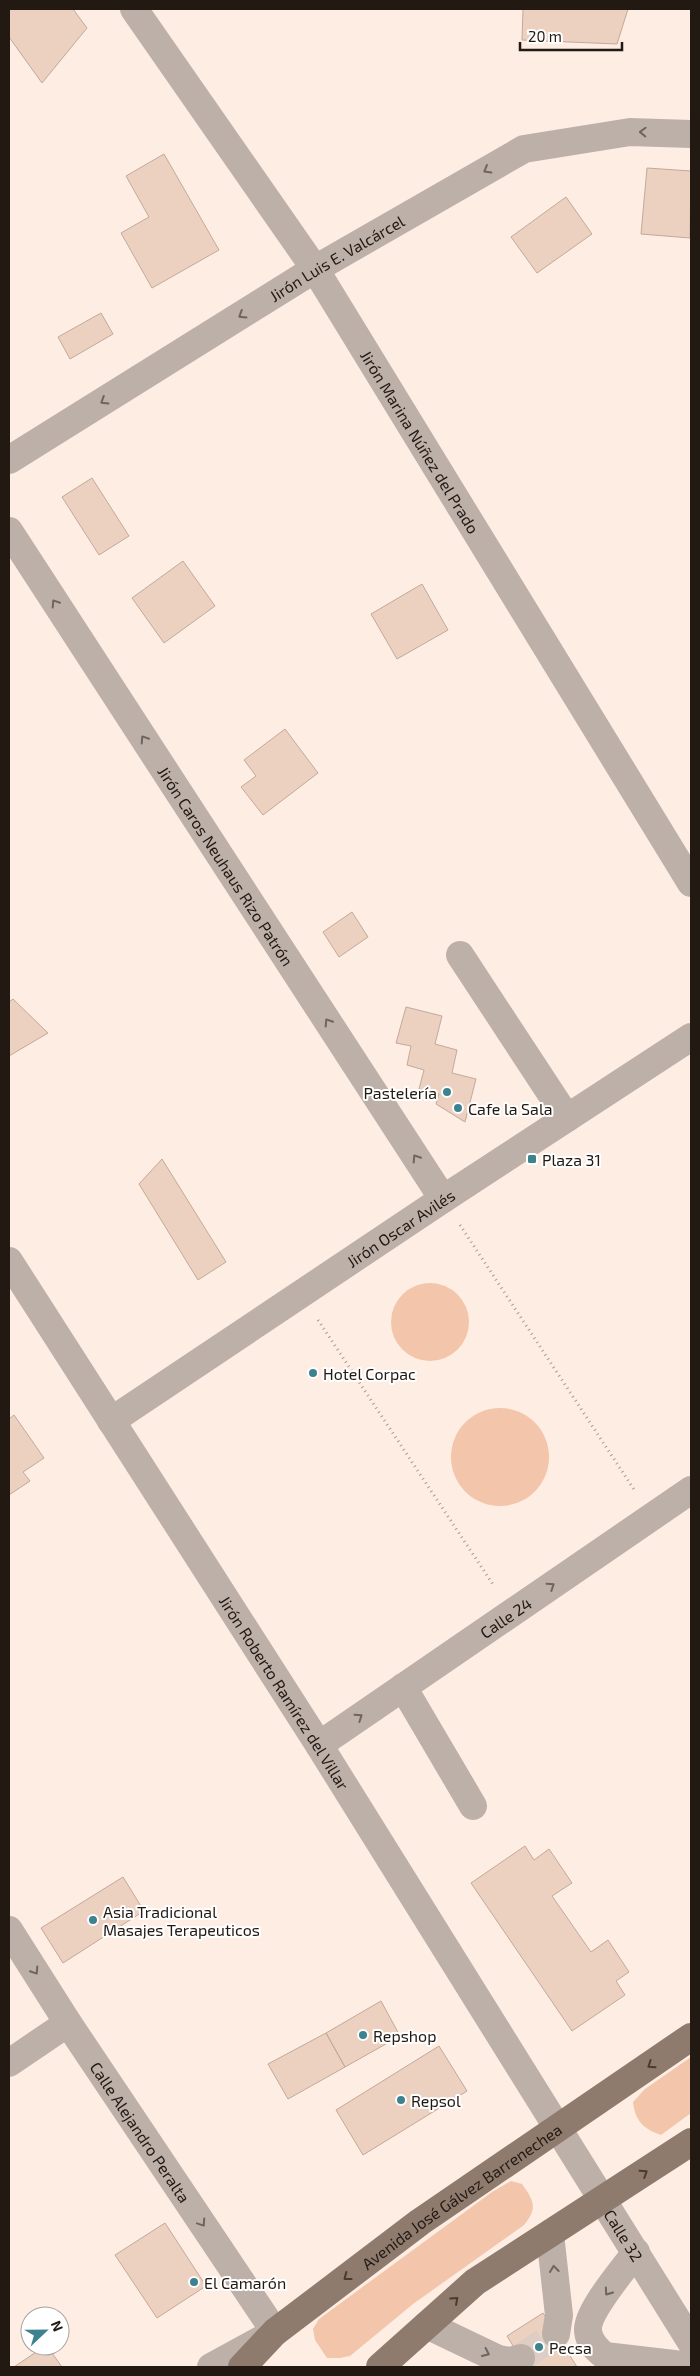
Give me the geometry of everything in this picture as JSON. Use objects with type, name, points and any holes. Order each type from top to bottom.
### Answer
[{"type":"main road","name":"Avenida José Gálvez Barrenechea","points":[[242,2367],[275,2332],[420,2222],[691,2037]]},
{"type":"main road","points":[[380,2367],[475,2282],[691,2142]]},
{"type":"street","name":"Jirón Marina Núñez del Prado","points":[[134,9],[315,269],[691,883]]},
{"type":"street","name":"Jirón Luis E. Valcárcel","points":[[9,460],[315,269],[524,149],[630,132],[691,134]]},
{"type":"street","name":"Jirón Caros Neuhaus Rizo Patrón","points":[[9,531],[443,1199]]},
{"type":"street","points":[[460,955],[567,1118]]},
{"type":"street","name":"Jirón Oscar Avilés","points":[[111,1421],[443,1199],[691,1037]]},
{"type":"street","name":"Jirón Roberto Ramírez del Villar","points":[[9,1261],[319,1745],[558,2128]]},
{"type":"street","name":"Calle 24","points":[[319,1745],[691,1490]]},
{"type":"street","points":[[403,1688],[473,1806]]},
{"type":"street","name":"Calle Alejandro Peralta","points":[[9,1930],[68,2023],[275,2332]]},
{"type":"street","points":[[9,2063],[68,2023]]},
{"type":"street","name":"Calle 32","points":[[558,2128],[691,2342]]},
{"type":"street","points":[[550,2234],[557,2330],[588,2330]]},
{"type":"street","points":[[636,2252],[591,2316],[588,2330],[590,2340],[595,2348],[605,2356],[691,2366]]},
{"type":"street","points":[[426,2325],[498,2359],[510,2361],[521,2358]]},
{"type":"street","points":[[211,2367],[275,2332]]},
{"type":"path","points":[[443,1199],[652,1517]]},
{"type":"path","points":[[302,1295],[511,1613]]},
{"type":"shaded area","points":[[430,1283],[445,1286],[458,1294],[466,1307],[469,1322],[466,1337],[458,1350],[445,1358],[430,1361],[415,1358],[402,1350],[394,1337],[391,1322],[394,1307],[402,1294],[415,1286]]},
{"type":"shaded area","points":[[500,1408],[519,1411],[535,1422],[546,1438],[549,1457],[546,1476],[535,1492],[519,1503],[500,1506],[481,1503],[465,1492],[454,1476],[451,1457],[454,1438],[465,1422],[481,1411]]},
{"type":"shaded area","points":[[691,2057],[691,2113],[661,2135],[649,2130],[638,2119],[633,2102],[645,2089]]},
{"type":"shaded area","points":[[511,2181],[522,2184],[532,2200],[533,2209],[524,2225],[413,2304],[350,2356],[327,2358],[315,2340],[313,2329],[319,2319],[492,2192]]},
{"type":"building","points":[[9,9],[73,9],[87,28],[42,83],[9,37]]},
{"type":"building","points":[[523,9],[628,9],[617,44],[522,40]]},
{"type":"building","points":[[164,154],[219,250],[152,288],[121,233],[149,217],[126,176]]},
{"type":"building","points":[[647,168],[691,171],[690,238],[641,234]]},
{"type":"building","points":[[566,197],[592,234],[537,273],[511,237]]},
{"type":"building","points":[[101,313],[113,334],[70,359],[58,337]]},
{"type":"building","points":[[92,478],[129,536],[99,555],[62,497]]},
{"type":"building","points":[[183,561],[215,606],[164,643],[132,598]]},
{"type":"building","points":[[422,584],[448,630],[397,659],[371,614]]},
{"type":"building","points":[[285,729],[318,773],[263,815],[241,787],[256,776],[244,760]]},
{"type":"building","points":[[352,912],[368,937],[339,957],[323,932]]},
{"type":"building","points":[[13,999],[48,1033],[9,1056],[9,1002]]},
{"type":"building","points":[[406,1007],[442,1016],[435,1044],[457,1050],[452,1073],[476,1079],[465,1122],[436,1104],[439,1094],[419,1089],[424,1070],[407,1065],[411,1046],[396,1043]]},
{"type":"building","points":[[162,1159],[226,1262],[198,1280],[139,1184]]},
{"type":"building","points":[[14,1415],[44,1458],[23,1472],[30,1481],[9,1495],[9,1419]]},
{"type":"building","points":[[525,1846],[534,1860],[549,1849],[572,1883],[552,1896],[591,1952],[608,1940],[629,1972],[616,1981],[625,1995],[572,2031],[471,1883]]},
{"type":"building","name":"Asia Tradicional Masajes Terapeuticos","points":[[123,1877],[144,1911],[63,1963],[41,1928]]},
{"type":"building","name":"Repshop","points":[[381,2001],[400,2036],[345,2067],[326,2033]]},
{"type":"building","points":[[326,2033],[345,2067],[288,2099],[268,2064]]},
{"type":"building","name":"Repsol","points":[[439,2046],[467,2091],[363,2155],[336,2110]]},
{"type":"building","points":[[165,2223],[206,2286],[157,2318],[115,2255]]},
{"type":"building","name":"Pecsa","points":[[543,2313],[577,2367],[526,2367],[507,2336]]},
{"type":"building","points":[[30,2356],[54,2356],[62,2367],[14,2367]]},
{"type":"tunnel","points":[[521,2358],[556,2334]]},
{"type":"place","name":"Pastelería","points":[[447,1092]]},
{"type":"place","name":"Cafe la Sala","points":[[458,1108]]},
{"type":"place","name":"Plaza 31","points":[[532,1159]]},
{"type":"place","name":"Hotel Corpac","points":[[313,1373]]},
{"type":"place","name":"Asia Tradicional Masajes Terapeuticos","points":[[93,1920]]},
{"type":"place","name":"Repshop","points":[[363,2035]]},
{"type":"place","name":"Repsol","points":[[401,2100]]},
{"type":"place","name":"El Camarón","points":[[194,2282]]},
{"type":"place","name":"Pecsa","points":[[539,2347]]}]
